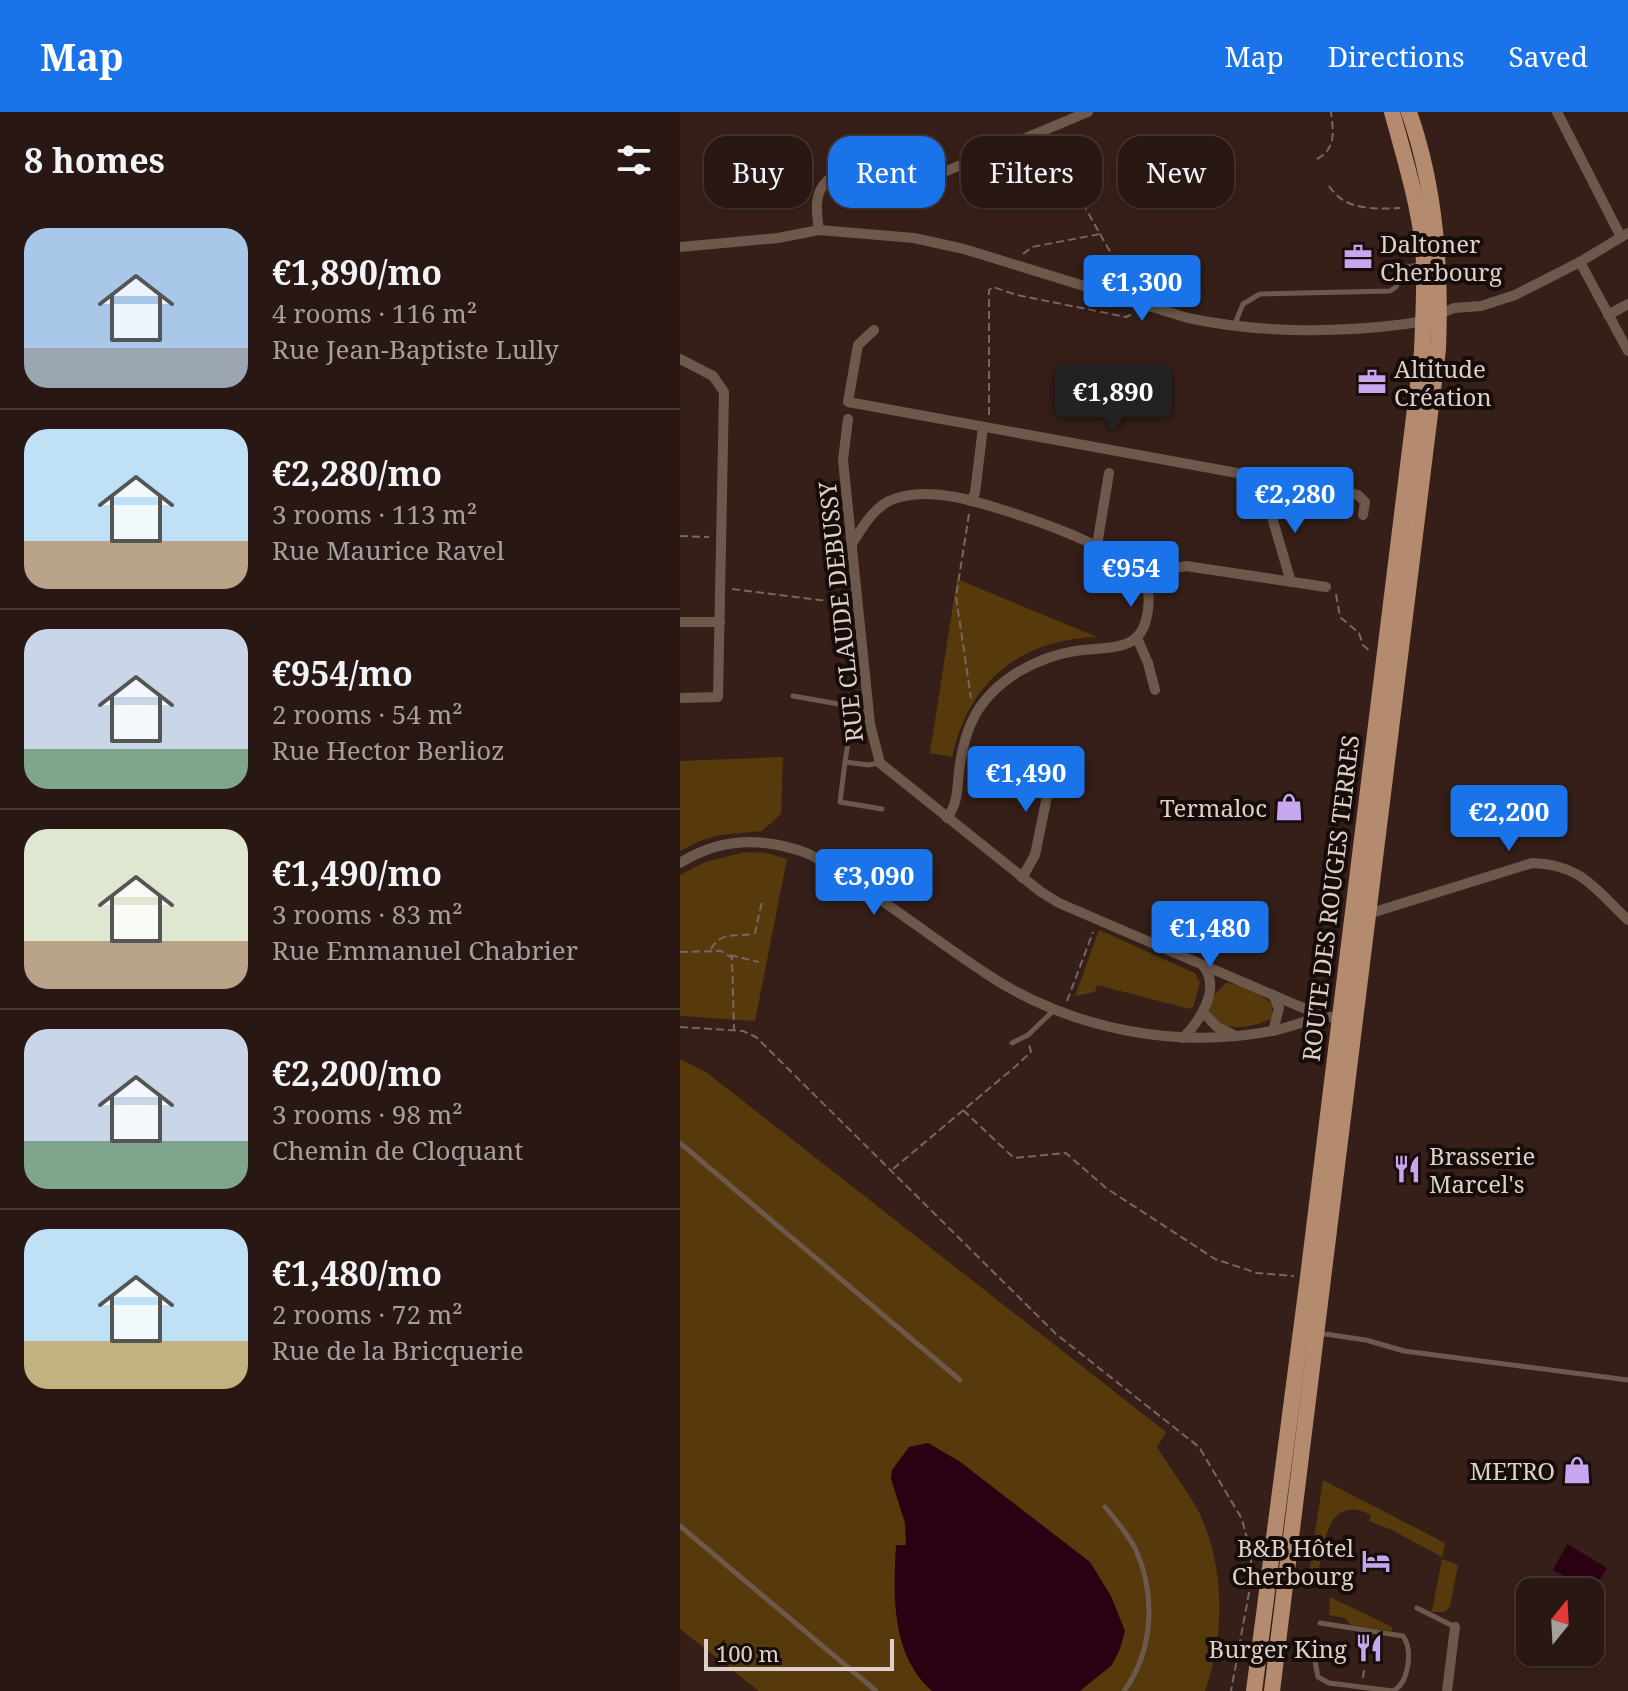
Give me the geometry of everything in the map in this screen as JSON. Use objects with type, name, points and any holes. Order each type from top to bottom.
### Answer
[{"type":"main road","name":"ROUTE DES ROUGES TERRES","points":[[1272,1691],[1317,1332],[1340,1018],[1368,914],[1435,385],[1424,264],[1415,207],[1392,112]]},
{"type":"main road","name":"ROUTE DES ROUGES TERRES","points":[[1254,1691],[1422,352],[1431,318],[1436,231],[1420,143],[1409,112]]},
{"type":"street","points":[[819,230],[817,198],[823,184],[833,176],[847,175],[886,193],[896,192],[1088,112]]},
{"type":"street","points":[[680,247],[778,238],[819,230],[914,238],[1019,265],[1138,304],[1234,327],[1287,331],[1392,326],[1431,318],[1454,308],[1497,302],[1580,262],[1625,235],[1557,112]]},
{"type":"street","points":[[1580,262],[1628,351]]},
{"type":"street","points":[[1608,315],[1628,304]]},
{"type":"street","points":[[874,330],[858,345],[848,402],[986,424],[1358,495],[1365,502],[1363,515]]},
{"type":"street","points":[[680,359],[713,376],[724,392],[718,697],[682,698]]},
{"type":"street","name":"RUE CLAUDE DEBUSSY","points":[[848,419],[843,460],[868,709],[880,763],[1022,878],[1059,903],[1234,978]]},
{"type":"street","points":[[971,501],[986,424]]},
{"type":"street","points":[[1097,545],[1109,473]]},
{"type":"street","points":[[853,542],[879,508],[902,497],[935,495],[971,501],[1097,545],[1134,569],[1146,583],[1147,619],[1137,638],[1127,645],[1062,654],[1019,671],[1000,685],[973,715],[963,745],[955,806],[947,818]]},
{"type":"street","points":[[1266,497],[1291,582]]},
{"type":"street","points":[[1146,583],[1164,570],[1176,566],[1326,587]]},
{"type":"street","points":[[680,622],[720,622]]},
{"type":"street","points":[[1137,638],[1155,690]]},
{"type":"street","points":[[1022,878],[1035,855],[1051,777],[1057,765]]},
{"type":"street","points":[[680,863],[695,854],[732,843],[768,842],[809,854],[996,980],[1059,1011],[1106,1026],[1183,1038],[1236,1036],[1340,1018]]},
{"type":"street","points":[[1368,914],[1532,863],[1555,864],[1582,876],[1628,920]]},
{"type":"street","points":[[1183,1038],[1204,1013],[1210,980],[1208,971],[1201,964]]},
{"type":"street","points":[[1208,994],[1218,984],[1234,978],[1340,1018]]},
{"type":"street","points":[[1273,995],[1279,1008],[1273,1031]]},
{"type":"street","points":[[1204,1013],[1217,1027],[1236,1036]]},
{"type":"street","points":[[1447,1691],[1455,1627]]},
{"type":"lane","points":[[1234,327],[1243,304],[1260,294],[1390,291],[1396,287],[1402,268],[1424,264]]},
{"type":"lane","points":[[793,696],[868,709]]},
{"type":"lane","points":[[850,729],[840,802],[882,809]]},
{"type":"lane","points":[[845,762],[880,763]]},
{"type":"lane","points":[[1012,1043],[1059,1011]]},
{"type":"lane","points":[[680,1143],[960,1380]]},
{"type":"lane","points":[[1317,1332],[1366,1340],[1404,1351],[1628,1380]]},
{"type":"lane","points":[[1105,1507],[1134,1547],[1145,1577],[1150,1604],[1140,1660],[1124,1691]]},
{"type":"lane","points":[[680,1526],[876,1691]]},
{"type":"lane","points":[[1417,1608],[1455,1627]]},
{"type":"lane","points":[[1315,1661],[1317,1675],[1327,1683],[1393,1691],[1405,1680],[1409,1648],[1403,1636],[1320,1623]]},
{"type":"path","points":[[1317,159],[1323,156],[1334,137],[1331,112]]},
{"type":"path","points":[[986,424],[989,290],[993,287],[1017,295],[1126,317],[1136,312],[1141,294],[1128,283],[1042,131]]},
{"type":"path","points":[[1329,186],[1340,198],[1355,206],[1383,209],[1415,207]]},
{"type":"path","points":[[1019,265],[1023,253],[1032,247],[1100,234]]},
{"type":"path","points":[[971,501],[956,597],[973,715]]},
{"type":"path","points":[[680,536],[722,538]]},
{"type":"path","points":[[1326,587],[1337,594],[1340,617],[1359,633],[1365,648]]},
{"type":"path","points":[[721,588],[857,605]]},
{"type":"path","points":[[711,951],[714,944],[725,936],[755,933],[762,901]]},
{"type":"path","points":[[1059,1011],[1098,919]]},
{"type":"path","points":[[680,952],[711,951],[759,962]]},
{"type":"path","points":[[729,955],[732,958],[734,1030]]},
{"type":"path","points":[[680,1027],[734,1030],[756,1037],[1056,1334],[1199,1447],[1242,1519],[1251,1555],[1251,1582],[1231,1691]]},
{"type":"path","points":[[893,1170],[1031,1052],[1028,1035]]},
{"type":"path","points":[[963,1110],[1014,1158],[1066,1153],[1106,1188],[1215,1259],[1257,1273],[1308,1277]]},
{"type":"shaded area","points":[[957,579],[1097,637],[1044,646],[1021,656],[1002,670],[985,686],[971,707],[952,757],[930,753]]},
{"type":"shaded area","points":[[783,757],[781,814],[762,831],[720,835],[680,851],[680,761]]},
{"type":"shaded area","points":[[745,852],[767,853],[787,859],[755,1021],[680,1016],[680,875],[705,862]]},
{"type":"shaded area","points":[[1099,930],[1195,973],[1200,983],[1193,1007],[1190,1009],[1097,985],[1095,992],[1075,996]]},
{"type":"shaded area","points":[[1226,983],[1264,997],[1273,1006],[1271,1019],[1245,1027],[1220,1023],[1209,1009],[1213,996]]},
{"type":"shaded area","points":[[680,1059],[706,1072],[1166,1432],[1157,1447],[1199,1512],[1215,1562],[1219,1628],[1205,1691],[759,1691],[680,1629]]},
{"type":"shaded area","points":[[928,1443],[959,1461],[1090,1562],[1111,1596],[1125,1631],[1120,1649],[1112,1665],[1080,1691],[932,1691],[909,1660],[902,1642],[895,1604],[896,1545],[906,1545],[905,1523],[891,1479],[892,1470],[909,1447]]},
{"type":"shaded area","points":[[1323,1480],[1445,1543],[1442,1557],[1369,1521],[1371,1515],[1356,1510],[1344,1511],[1330,1526],[1318,1577],[1309,1572]]},
{"type":"shaded area","points":[[1567,1544],[1607,1568],[1601,1578],[1567,1578],[1553,1570]]},
{"type":"shaded area","points":[[1442,1559],[1458,1565],[1450,1606],[1445,1612],[1432,1612]]},
{"type":"shaded area","points":[[1330,1597],[1392,1627],[1392,1631],[1351,1625],[1345,1618],[1329,1615]]},
{"type":"place","name":"Daltoner Cherbourg","points":[[1358,257]]},
{"type":"place","name":"Altitude Création","points":[[1372,382]]},
{"type":"place","name":"Termaloc","points":[[1289,807]]},
{"type":"place","name":"Brasserie Marcel's","points":[[1407,1169]]},
{"type":"place","name":"METRO","points":[[1577,1470]]},
{"type":"place","name":"B&B Hôtel Cherbourg","points":[[1376,1561]]},
{"type":"place","name":"Burger King","points":[[1369,1648]]}]
